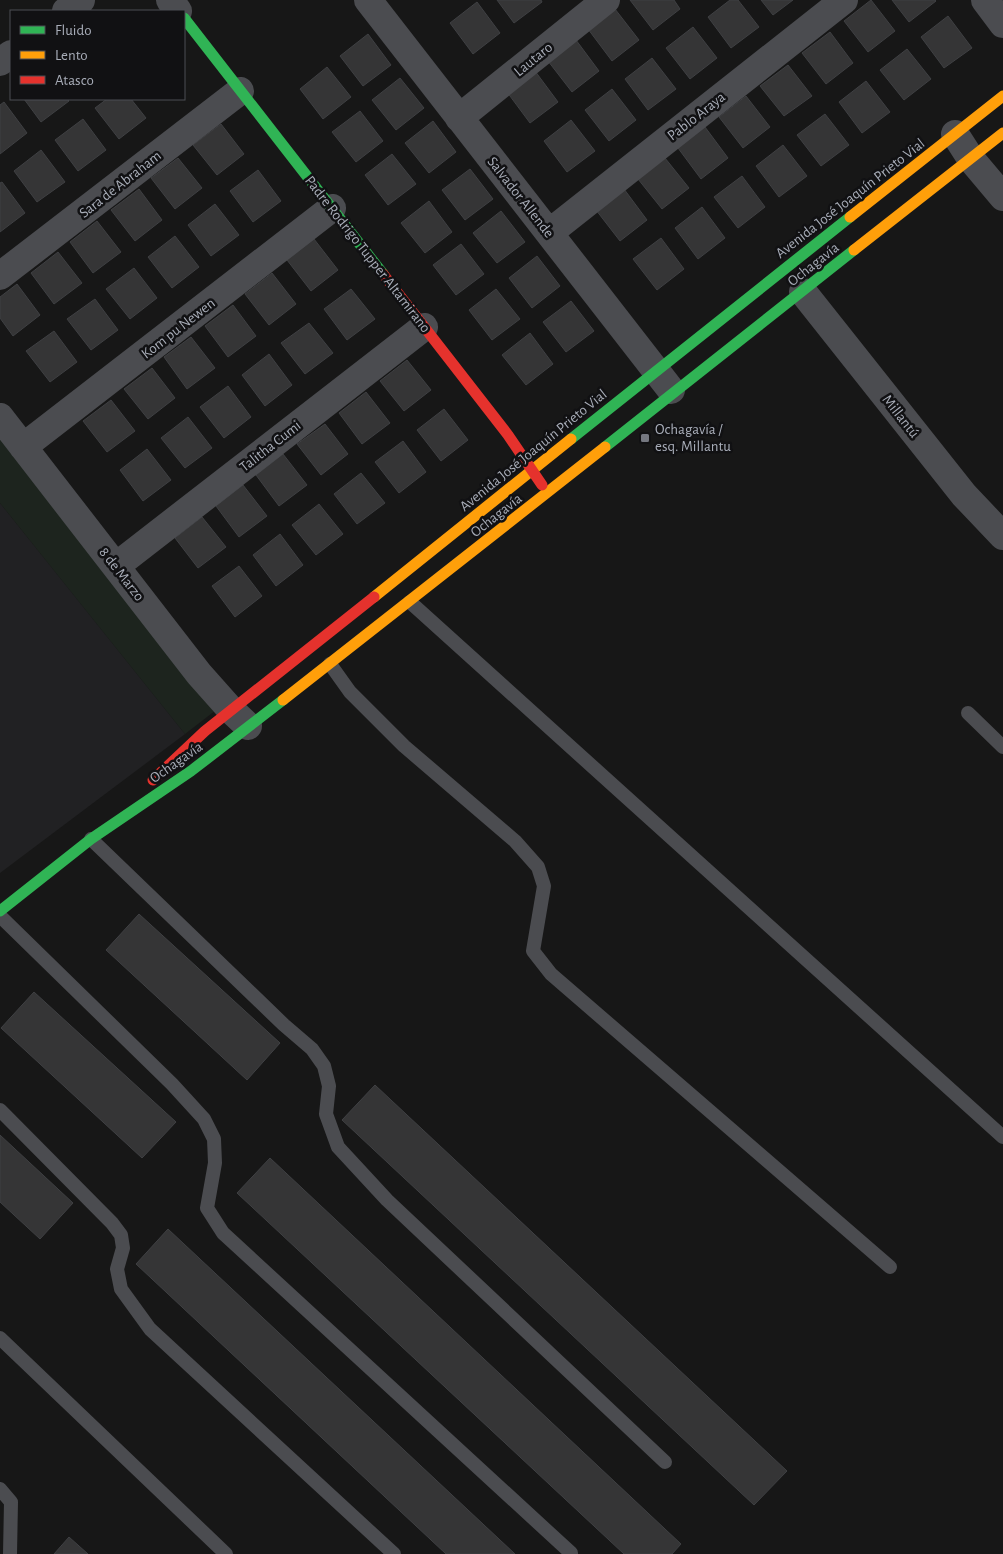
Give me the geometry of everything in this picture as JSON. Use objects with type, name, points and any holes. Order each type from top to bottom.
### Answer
[{"type":"main road","name":"Padre Rodrigo Tupper Altamirano","points":[[185,19],[508,435],[531,471],[548,493]]},
{"type":"main road","name":"Avenida José Joaquín Prieto Vial","points":[[91,839],[205,731],[240,719],[531,471],[1003,96]]},
{"type":"main road","name":"Ochagavía","points":[[0,912],[91,839],[190,771],[240,719],[330,664],[410,602],[1003,134]]},
{"type":"street","points":[[67,10],[81,0]]},
{"type":"street","name":"Salvador Allende","points":[[368,0],[674,393]]},
{"type":"street","name":"Lautaro","points":[[460,118],[606,0]]},
{"type":"street","name":"Pablo Araya","points":[[549,233],[844,0]]},
{"type":"street","points":[[985,0],[1003,24]]},
{"type":"street","name":"Sara de Abraham","points":[[0,276],[240,91]]},
{"type":"street","points":[[955,134],[971,159],[1003,197]]},
{"type":"street","name":"Kom pu Newen","points":[[23,447],[332,208]]},
{"type":"street","name":"Millantú","points":[[803,292],[964,495],[1003,536]]},
{"type":"street","name":"Talitha Cumi","points":[[116,566],[424,327]]},
{"type":"street","name":"8 de Marzo","points":[[0,417],[200,674],[240,719]]},
{"type":"lane","points":[[410,602],[1003,1137]]},
{"type":"lane","points":[[330,664],[350,692],[404,746],[514,841],[538,867],[544,886],[534,951],[551,974],[890,1267]]},
{"type":"lane","points":[[968,713],[1003,747]]},
{"type":"lane","points":[[91,839],[284,1025],[312,1049],[324,1066],[329,1086],[326,1114],[338,1146],[387,1200],[665,1462]]},
{"type":"lane","points":[[0,916],[172,1084],[204,1119],[214,1139],[215,1163],[207,1208],[223,1233],[571,1553]]},
{"type":"lane","points":[[0,1110],[112,1223],[121,1235],[123,1248],[117,1269],[121,1289],[150,1329],[394,1554]]},
{"type":"lane","points":[[0,1338],[226,1554]]},
{"type":"lane","points":[[0,1489],[11,1502],[10,1554]]},
{"type":"shaded area","points":[[0,438],[216,710],[185,734],[0,503]]},
{"type":"shaded area","points":[[0,503],[185,734],[0,873]]},
{"type":"building","points":[[497,0],[541,0],[542,2],[514,23]]},
{"type":"building","points":[[630,0],[674,0],[680,9],[653,30]]},
{"type":"building","points":[[730,0],[738,0],[759,27],[731,48],[708,17]]},
{"type":"building","points":[[761,0],[793,0],[773,15]]},
{"type":"building","points":[[871,0],[895,31],[868,52],[844,21]]},
{"type":"building","points":[[892,0],[935,0],[936,1],[909,22]]},
{"type":"building","points":[[477,2],[500,33],[473,54],[450,23]]},
{"type":"building","points":[[615,9],[639,40],[612,61],[588,29]]},
{"type":"building","points":[[948,16],[972,48],[944,68],[921,37]]},
{"type":"building","points":[[693,27],[717,58],[690,79],[666,48]]},
{"type":"building","points":[[830,32],[853,63],[826,84],[802,53]]},
{"type":"building","points":[[368,34],[391,65],[363,86],[340,56]]},
{"type":"building","points":[[576,40],[599,71],[572,92],[548,61]]},
{"type":"building","points":[[907,49],[931,79],[904,100],[880,70]]},
{"type":"building","points":[[652,58],[676,89],[648,110],[625,79]]},
{"type":"building","points":[[788,65],[812,96],[784,116],[760,86]]},
{"type":"building","points":[[327,67],[351,97],[323,119],[300,89]]},
{"type":"building","points":[[535,71],[558,102],[530,123],[507,92]]},
{"type":"building","points":[[400,78],[424,108],[396,130],[372,100]]},
{"type":"building","points":[[866,81],[890,112],[862,133],[839,102]]},
{"type":"building","points":[[612,89],[636,120],[609,141],[585,110]]},
{"type":"building","points":[[746,96],[770,127],[743,148],[719,117]]},
{"type":"building","points":[[25,100],[69,101],[41,122]]},
{"type":"building","points":[[106,100],[132,100],[146,118],[119,139],[95,108]]},
{"type":"building","points":[[4,102],[27,133],[0,154],[0,105]]},
{"type":"building","points":[[360,111],[383,141],[356,162],[332,132]]},
{"type":"building","points":[[825,114],[849,145],[821,166],[797,135]]},
{"type":"building","points":[[83,119],[106,150],[78,171],[55,140]]},
{"type":"building","points":[[571,120],[595,151],[567,172],[544,141]]},
{"type":"building","points":[[433,121],[456,152],[429,173],[405,143]]},
{"type":"building","points":[[221,124],[244,154],[217,175],[193,145]]},
{"type":"building","points":[[705,127],[728,158],[701,179],[678,148]]},
{"type":"building","points":[[783,145],[807,176],[779,197],[756,166]]},
{"type":"building","points":[[41,150],[65,182],[37,202],[14,171]]},
{"type":"building","points":[[392,154],[416,184],[388,205],[365,175]]},
{"type":"building","points":[[178,158],[202,188],[175,209],[151,178]]},
{"type":"building","points":[[665,158],[689,188],[662,209],[638,179]]},
{"type":"building","points":[[470,169],[493,199],[465,220],[442,190]]},
{"type":"building","points":[[258,170],[281,201],[253,222],[230,191]]},
{"type":"building","points":[[742,176],[765,207],[738,228],[714,197]]},
{"type":"building","points":[[2,182],[25,213],[0,232],[0,183]]},
{"type":"building","points":[[139,189],[162,220],[135,241],[111,210]]},
{"type":"building","points":[[624,189],[647,220],[620,241],[596,210]]},
{"type":"building","points":[[429,201],[452,232],[425,253],[401,223]]},
{"type":"building","points":[[215,204],[239,235],[211,256],[188,225]]},
{"type":"building","points":[[702,207],[725,238],[698,259],[675,228]]},
{"type":"building","points":[[501,211],[525,242],[497,263],[473,233]]},
{"type":"building","points":[[97,221],[121,252],[93,273],[70,242]]},
{"type":"building","points":[[175,236],[199,267],[172,288],[148,257]]},
{"type":"building","points":[[661,238],[684,269],[657,290],[633,259]]},
{"type":"building","points":[[314,239],[338,270],[311,291],[287,260]]},
{"type":"building","points":[[461,244],[484,274],[456,295],[433,265]]},
{"type":"building","points":[[58,252],[82,283],[54,304],[31,273]]},
{"type":"building","points":[[537,256],[560,286],[532,308],[509,278]]},
{"type":"building","points":[[134,268],[157,298],[130,319],[106,289]]},
{"type":"building","points":[[272,273],[296,304],[269,325],[245,294]]},
{"type":"building","points":[[17,284],[40,315],[13,336],[0,318],[0,297]]},
{"type":"building","points":[[351,289],[375,319],[347,340],[324,309]]},
{"type":"building","points":[[496,289],[520,319],[492,340],[469,310]]},
{"type":"building","points":[[95,299],[118,330],[91,350],[67,319]]},
{"type":"building","points":[[571,301],[594,331],[566,352],[543,322]]},
{"type":"building","points":[[233,305],[256,336],[228,357],[205,326]]},
{"type":"building","points":[[309,323],[333,353],[305,374],[281,343]]},
{"type":"building","points":[[54,331],[77,362],[50,382],[26,351]]},
{"type":"building","points":[[530,333],[553,364],[526,385],[502,355]]},
{"type":"building","points":[[191,337],[215,368],[187,389],[164,357]]},
{"type":"building","points":[[269,354],[292,385],[265,406],[242,375]]},
{"type":"building","points":[[407,360],[431,390],[404,411],[380,381]]},
{"type":"building","points":[[152,368],[175,398],[148,419],[124,389]]},
{"type":"building","points":[[228,386],[251,417],[224,438],[200,407]]},
{"type":"building","points":[[366,392],[390,423],[362,444],[339,413]]},
{"type":"building","points":[[111,400],[135,431],[107,452],[83,421]]},
{"type":"building","points":[[444,409],[468,440],[441,461],[417,430]]},
{"type":"building","points":[[188,417],[212,448],[185,468],[161,438]]},
{"type":"building","points":[[325,424],[348,454],[321,475],[297,444]]},
{"type":"building","points":[[403,441],[426,472],[399,493],[375,462]]},
{"type":"building","points":[[147,449],[171,480],[143,501],[120,470]]},
{"type":"building","points":[[283,454],[307,485],[279,506],[256,475]]},
{"type":"building","points":[[361,473],[385,503],[357,524],[334,494]]},
{"type":"building","points":[[243,485],[267,516],[239,537],[216,506]]},
{"type":"building","points":[[319,504],[343,534],[316,555],[292,525]]},
{"type":"building","points":[[202,517],[226,547],[198,568],[175,538]]},
{"type":"building","points":[[280,534],[303,565],[276,586],[253,555]]},
{"type":"building","points":[[239,566],[262,596],[235,617],[212,586]]},
{"type":"building","points":[[139,914],[280,1043],[247,1080],[106,950]]},
{"type":"building","points":[[34,992],[176,1122],[142,1158],[1,1028]]},
{"type":"building","points":[[375,1085],[787,1471],[754,1505],[342,1120]]},
{"type":"building","points":[[0,1135],[73,1203],[40,1239],[0,1202]]},
{"type":"building","points":[[270,1158],[681,1544],[672,1554],[624,1554],[237,1193]]},
{"type":"building","points":[[168,1229],[515,1554],[446,1554],[136,1264]]},
{"type":"building","points":[[69,1537],[88,1554],[54,1554]]},
{"type":"traffic: fast","points":[[185,19],[383,274]]},
{"type":"traffic: fast","points":[[571,439],[850,217]]},
{"type":"traffic: fast","points":[[605,447],[854,250]]},
{"type":"traffic: fast","points":[[0,911],[91,839],[191,771],[283,700]]},
{"type":"traffic: slow","points":[[850,217],[1003,96]]},
{"type":"traffic: slow","points":[[854,250],[1003,133]]},
{"type":"traffic: slow","points":[[374,597],[571,439]]},
{"type":"traffic: slow","points":[[283,700],[605,447]]},
{"type":"traffic: jam","points":[[383,274],[508,435],[542,485]]},
{"type":"traffic: jam","points":[[153,780],[205,731],[374,597]]},
{"type":"place","name":"Ochagavía / esq. Millantu","points":[[645,438]]}]
